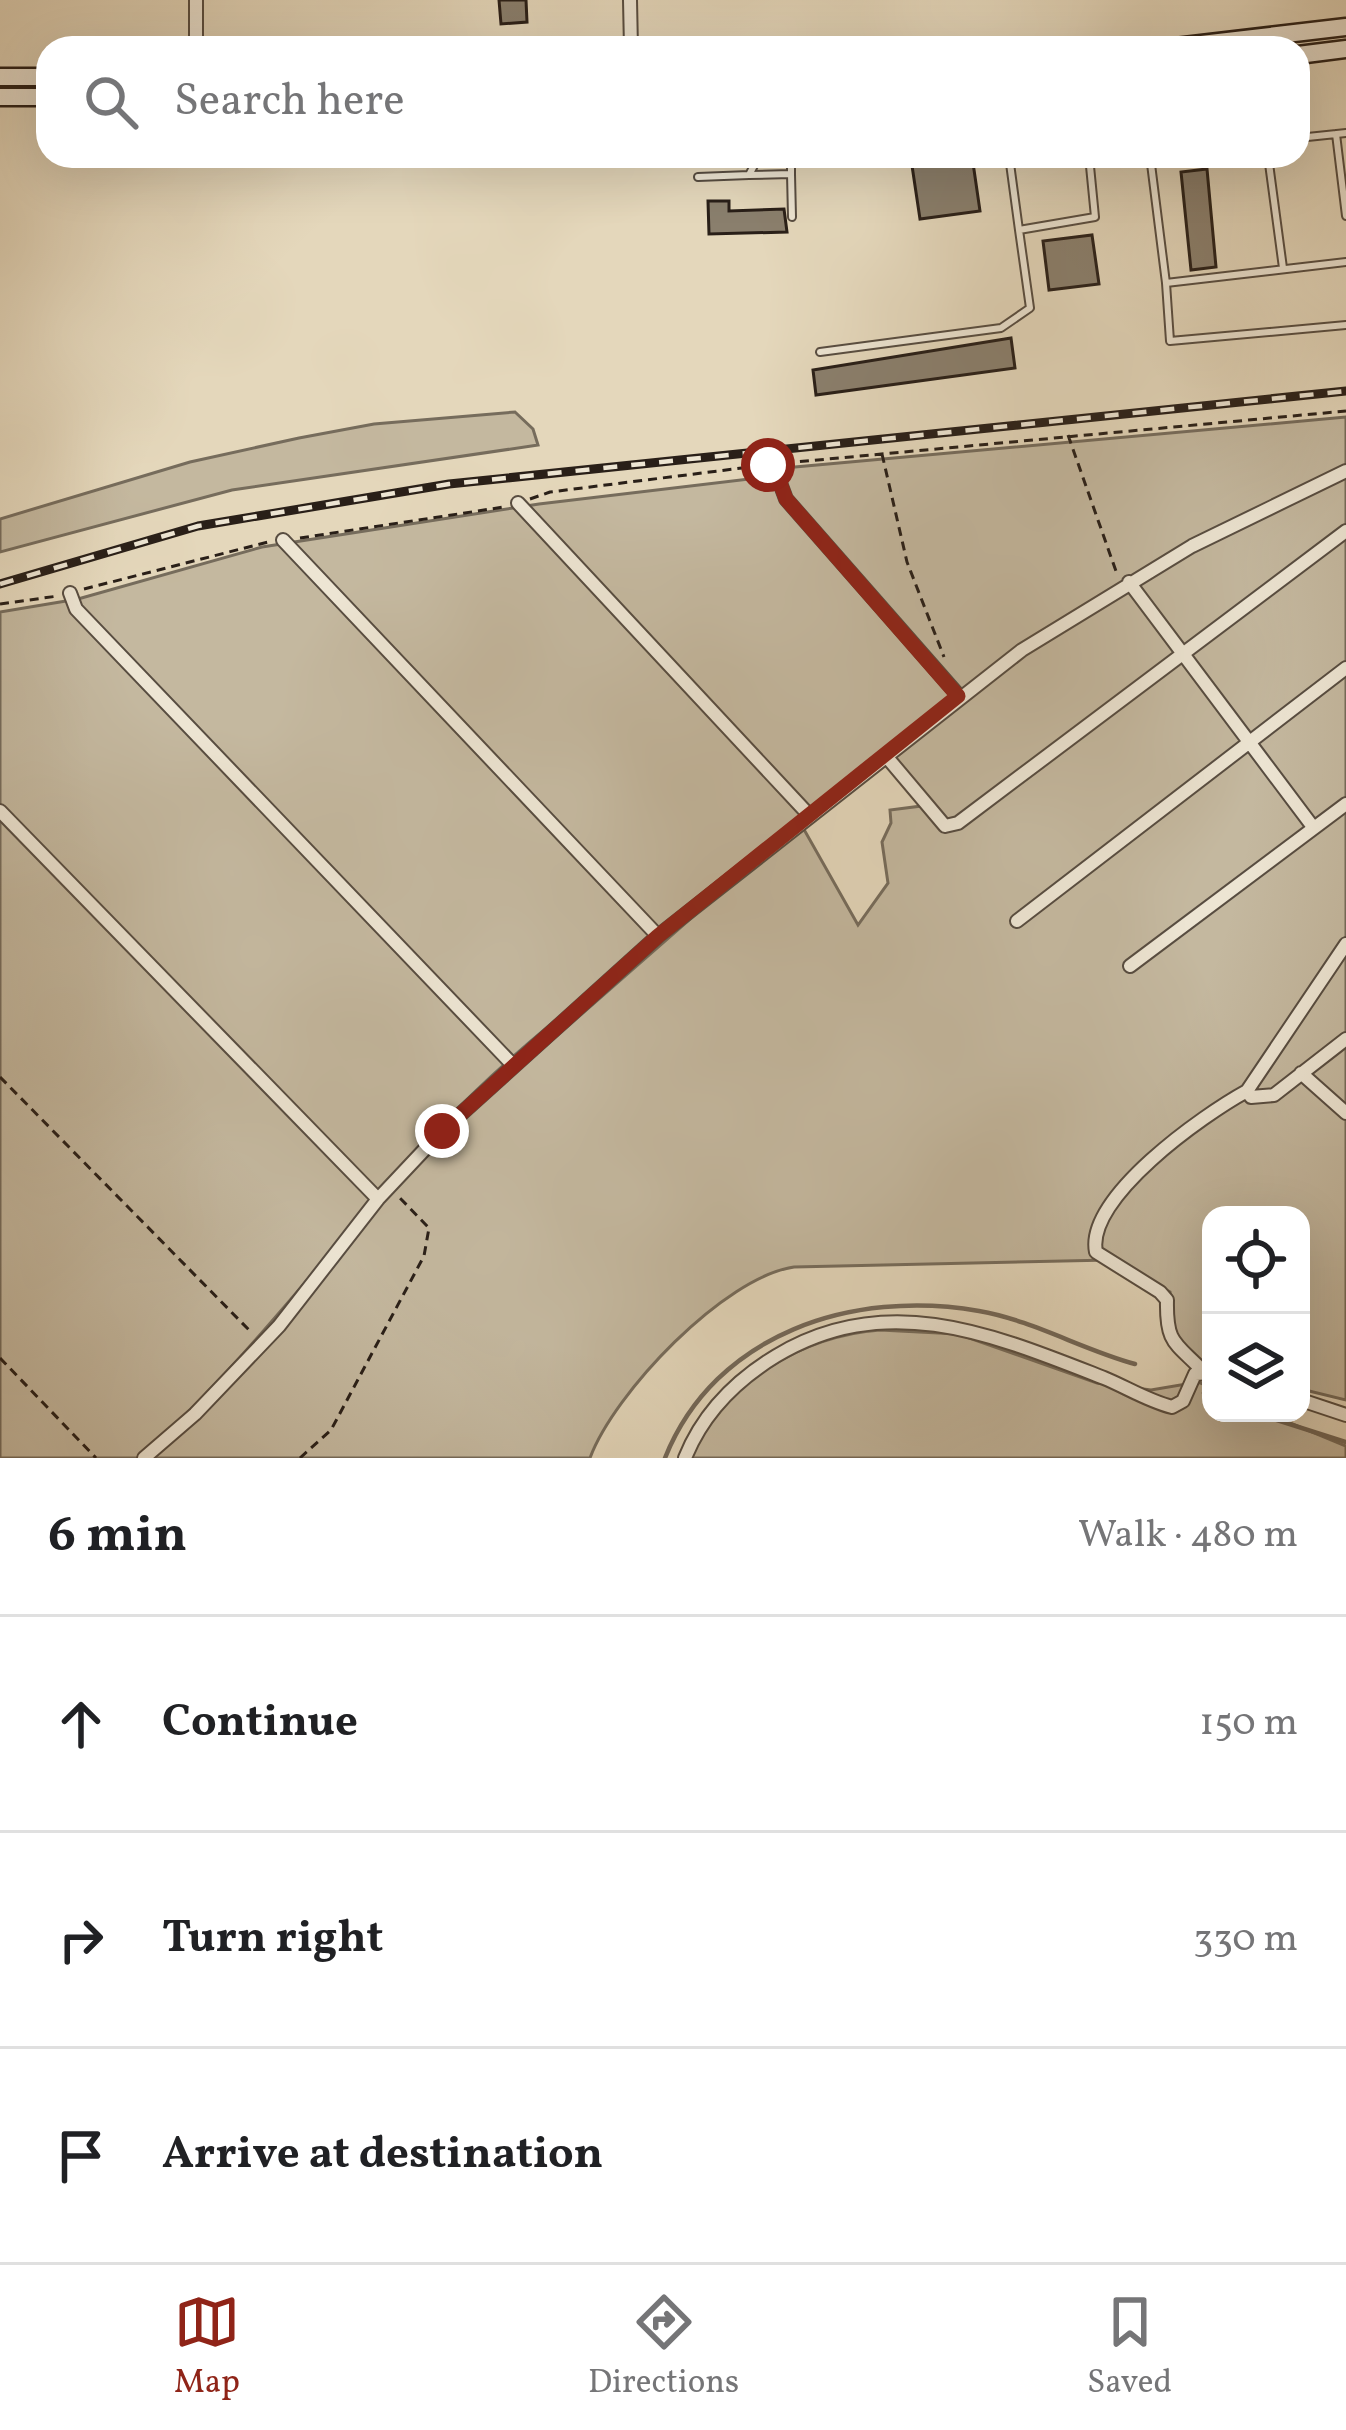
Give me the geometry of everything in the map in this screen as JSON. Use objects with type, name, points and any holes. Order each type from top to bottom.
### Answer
[{"type":"main road","points":[[1269,36],[1346,27]]},
{"type":"main road","points":[[1310,54],[1346,49]]},
{"type":"main road","points":[[0,77],[36,77]]},
{"type":"main road","points":[[0,97],[36,97]]},
{"type":"street","points":[[196,0],[196,36]]},
{"type":"street","points":[[630,0],[631,36]]},
{"type":"street","points":[[773,464],[786,499],[958,696]]},
{"type":"street","points":[[144,1458],[195,1414],[261,1343],[325,1274],[383,1193],[511,1063],[658,936],[958,696],[1125,584],[1346,471]]},
{"type":"street","points":[[518,503],[809,815]]},
{"type":"street","points":[[886,757],[951,826],[1346,532]]},
{"type":"street","points":[[283,541],[658,936]]},
{"type":"street","points":[[1125,584],[1184,654],[1313,827]]},
{"type":"street","points":[[70,593],[76,609],[511,1063]]},
{"type":"street","points":[[1017,920],[1346,668]]},
{"type":"street","points":[[1130,966],[1346,804]]},
{"type":"street","points":[[0,811],[383,1193]]},
{"type":"street","points":[[685,1458],[709,1414],[754,1370],[814,1337],[868,1324],[958,1325],[1163,1405],[1179,1405],[1202,1373],[1172,1346],[1167,1300],[1145,1280],[1111,1266],[1096,1252],[1093,1236],[1104,1208],[1154,1160],[1217,1107],[1247,1091],[1346,944]]},
{"type":"street","points":[[1247,1091],[1266,1100],[1346,1040]]},
{"type":"street","points":[[1301,1073],[1346,1113]]},
{"type":"street","points":[[1310,1403],[1346,1415]]},
{"type":"lane","points":[[1310,137],[1346,133]]},
{"type":"lane","points":[[1336,134],[1346,215]]},
{"type":"lane","points":[[749,175],[753,168]]},
{"type":"lane","points":[[791,168],[792,218]]},
{"type":"lane","points":[[820,352],[1001,328],[1024,314],[1030,308],[1011,168]]},
{"type":"lane","points":[[1019,230],[1095,218],[1090,168]]},
{"type":"lane","points":[[1152,168],[1169,341],[1346,325]]},
{"type":"lane","points":[[1270,168],[1283,268]]},
{"type":"lane","points":[[698,177],[791,174]]},
{"type":"lane","points":[[1166,283],[1346,262]]},
{"type":"path","points":[[0,604],[70,593],[255,542],[518,503],[550,491],[1068,434],[1346,411]]},
{"type":"path","points":[[1068,434],[1125,584]]},
{"type":"path","points":[[881,453],[907,562],[958,696]]},
{"type":"path","points":[[0,1077],[261,1343]]},
{"type":"path","points":[[300,1458],[331,1430],[424,1256],[429,1228],[383,1193]]},
{"type":"path","points":[[0,1358],[96,1458]]},
{"type":"shaded area","points":[[515,412],[533,429],[538,445],[232,490],[0,552],[0,519],[190,462],[374,424]]},
{"type":"shaded area","points":[[1346,417],[1346,1400],[1310,1391],[1310,1206],[1202,1206],[1202,1367],[1177,1347],[1170,1292],[1110,1260],[794,1267],[766,1275],[736,1292],[675,1342],[622,1402],[590,1458],[150,1458],[280,1331],[379,1204],[446,1133],[730,884],[579,1001],[471,1095],[219,1380],[139,1458],[0,1458],[0,612],[78,599],[262,547],[539,504],[767,477],[784,468]],"holes":[[[884,762],[921,806],[890,810],[891,823],[882,842],[888,883],[858,925],[802,826]]]},
{"type":"shaded area","points":[[880,1330],[958,1334],[1097,1383],[1151,1390],[1198,1382],[1202,1384],[1202,1422],[1288,1422],[1346,1446],[1346,1458],[690,1458],[704,1431],[743,1386],[794,1353],[851,1334]]},
{"type":"building","points":[[499,0],[526,0],[527,22],[501,24]]},
{"type":"building","points":[[912,168],[974,168],[980,211],[920,219]]},
{"type":"building","points":[[1207,169],[1216,267],[1191,270],[1181,172]]},
{"type":"building","points":[[708,201],[729,201],[729,211],[784,209],[787,232],[709,234]]},
{"type":"building","points":[[1092,235],[1099,284],[1049,290],[1043,241]]},
{"type":"building","points":[[1011,338],[1015,368],[816,395],[813,370]]},
{"type":"waterway","points":[[665,1458],[688,1415],[717,1379],[753,1351],[794,1329],[837,1315],[884,1307],[979,1311],[1135,1364]]},
{"type":"waterway","points":[[1283,1422],[1346,1442]]},
{"type":"railway","points":[[0,584],[198,526],[449,484],[1346,391]]},
{"type":"route","points":[[442,1131],[508,1072],[511,1063],[658,936],[958,696],[786,499],[773,464],[768,465]]}]
